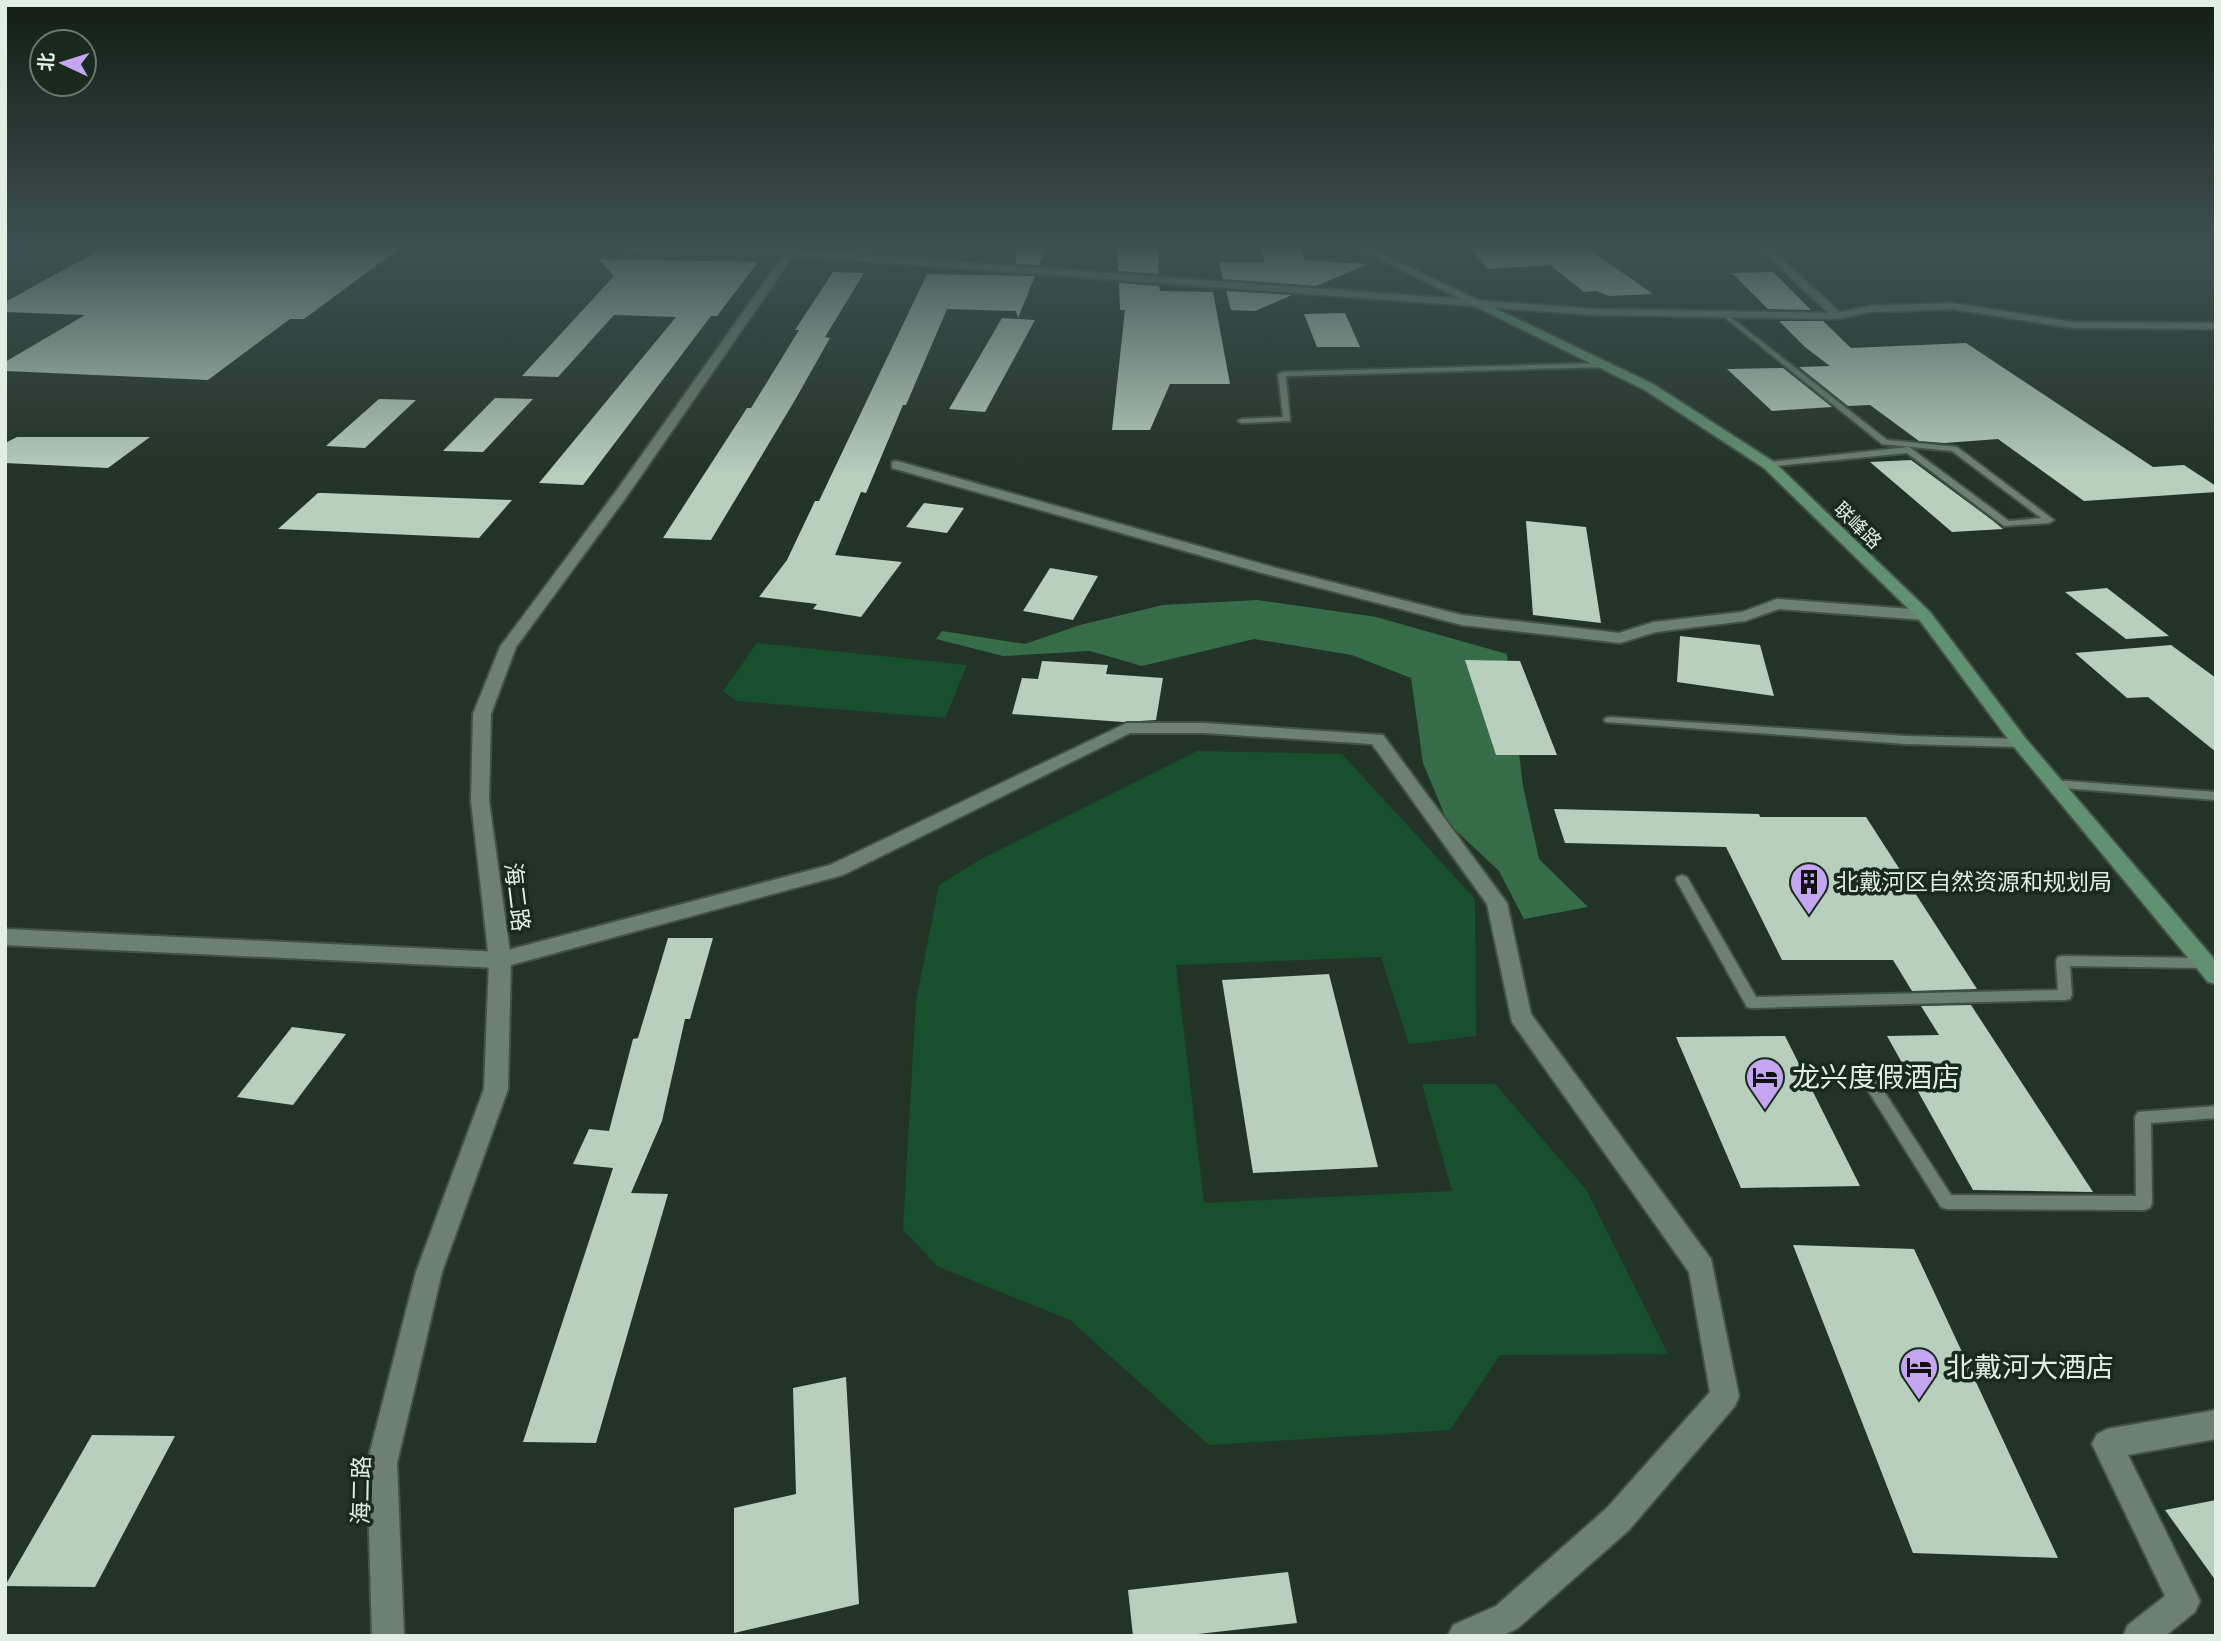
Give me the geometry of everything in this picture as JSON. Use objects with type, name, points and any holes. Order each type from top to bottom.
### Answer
[{"type":"main road","name":"联峰路","points":[[1512,322],[1649,387],[1769,465],[1924,615],[2020,743],[2203,964],[2216,976]]},
{"type":"street","name":"海二路","points":[[387,1636],[382,1463],[429,1272],[496,1089],[500,960],[480,801],[482,714],[508,647],[622,493],[743,322]]},
{"type":"street","points":[[2050,322],[2071,325],[2216,326]]},
{"type":"street","points":[[897,465],[1271,571],[1462,620],[1620,638],[1654,627],[1745,616],[1777,604],[1924,615]]},
{"type":"street","points":[[5,937],[500,960],[836,870],[1127,728],[1204,728],[1377,739],[1497,903],[1520,1016],[1702,1268],[1725,1396],[1618,1519],[1507,1617],[1464,1636]]},
{"type":"street","points":[[2139,1636],[2184,1601],[2107,1444],[2216,1424]]},
{"type":"lane","points":[[1734,322],[1885,442],[1954,449],[2049,520],[2007,524],[1909,450],[1769,465]]},
{"type":"lane","points":[[1242,421],[1286,419],[1282,374],[1603,365]]},
{"type":"lane","points":[[1610,720],[1906,740],[2020,743]]},
{"type":"lane","points":[[2054,784],[2216,796]]},
{"type":"lane","points":[[1682,880],[1752,1003],[2065,995],[2063,961],[2203,964]]},
{"type":"lane","points":[[1863,1069],[1947,1202],[2144,1203],[2143,1117],[2216,1112]]},
{"type":"shaded area","points":[[1257,600],[1376,617],[1507,654],[1523,786],[1539,859],[1588,907],[1524,919],[1499,871],[1448,823],[1423,763],[1411,678],[1352,655],[1254,639],[1142,666],[1090,651],[1003,656],[936,639],[942,631],[1025,644],[1080,625],[1163,605]]},
{"type":"shaded area","points":[[757,643],[967,665],[945,718],[737,701],[723,691]]},
{"type":"shaded area","points":[[1197,751],[1342,754],[1475,899],[1476,1036],[1409,1044],[1381,957],[1176,965],[1204,1203],[1452,1191],[1422,1084],[1495,1084],[1587,1191],[1668,1354],[1500,1355],[1450,1430],[1209,1445],[1070,1320],[937,1266],[903,1229],[916,1001],[939,885],[983,858]]},
{"type":"building","points":[[74,322],[287,322],[208,380],[5,371],[5,362]]},
{"type":"building","points":[[572,322],[608,322],[558,377],[522,376]]},
{"type":"building","points":[[672,322],[707,322],[583,485],[539,483]]},
{"type":"building","points":[[801,322],[834,322],[825,337],[830,338],[795,400],[711,540],[663,538],[747,408],[751,408],[799,330],[795,330]]},
{"type":"building","points":[[904,322],[942,322],[866,493],[861,492],[835,555],[902,562],[861,617],[813,609],[817,604],[759,597],[787,560],[815,501],[819,501]]},
{"type":"building","points":[[1000,322],[1034,322],[985,412],[949,409]]},
{"type":"building","points":[[1124,322],[1218,322],[1230,384],[1170,384],[1150,430],[1112,430]]},
{"type":"building","points":[[1307,322],[1349,322],[1360,347],[1317,347]]},
{"type":"building","points":[[1780,322],[1824,322],[1851,348],[1966,343],[2153,467],[2184,465],[2216,486],[2216,492],[2084,501],[1998,439],[1945,443],[1919,441],[1870,405],[1848,406],[1799,367],[1830,366],[1805,347]]},
{"type":"building","points":[[1783,368],[1832,407],[1772,411],[1727,369]]},
{"type":"building","points":[[495,398],[533,399],[483,452],[443,451]]},
{"type":"building","points":[[379,399],[416,400],[365,448],[326,446]]},
{"type":"building","points":[[17,437],[150,437],[108,468],[5,463],[5,443]]},
{"type":"building","points":[[1911,460],[2003,529],[1952,532],[1870,462]]},
{"type":"building","points":[[318,493],[512,500],[479,538],[278,529]]},
{"type":"building","points":[[924,503],[964,508],[947,533],[906,527]]},
{"type":"building","points":[[1526,521],[1586,527],[1601,623],[1533,615]]},
{"type":"building","points":[[1050,568],[1098,576],[1073,620],[1023,611]]},
{"type":"building","points":[[2107,588],[2169,636],[2126,639],[2065,592]]},
{"type":"building","points":[[1680,636],[1760,645],[1774,696],[1677,682]]},
{"type":"building","points":[[2171,645],[2216,678],[2216,752],[2148,697],[2127,698],[2075,653]]},
{"type":"building","points":[[1465,660],[1520,661],[1557,755],[1496,755]]},
{"type":"building","points":[[1042,661],[1108,665],[1106,674],[1163,678],[1156,720],[1123,722],[1012,714],[1022,678],[1038,679]]},
{"type":"building","points":[[1554,809],[1759,814],[1760,817],[1866,817],[1977,989],[1912,991],[1893,960],[1782,960],[1726,847],[1565,843]]},
{"type":"building","points":[[668,938],[713,938],[690,1019],[685,1019],[662,1121],[631,1193],[668,1194],[596,1443],[523,1442],[613,1168],[573,1164],[589,1129],[609,1131],[633,1039],[638,1038]]},
{"type":"building","points":[[1329,974],[1378,1167],[1253,1173],[1222,980]]},
{"type":"building","points":[[1971,1005],[2093,1192],[1973,1190],[1887,1036],[1939,1035],[1921,1006]]},
{"type":"building","points":[[292,1027],[346,1034],[293,1105],[237,1097]]},
{"type":"building","name":"龙兴度假酒店","points":[[1785,1036],[1860,1186],[1741,1188],[1676,1037]]},
{"type":"building","name":"北戴河大酒店","points":[[1793,1245],[1914,1249],[2058,1558],[1913,1553]]},
{"type":"building","points":[[846,1377],[859,1604],[734,1633],[734,1508],[796,1494],[793,1388]]},
{"type":"building","points":[[92,1435],[175,1436],[95,1587],[5,1586]]},
{"type":"building","points":[[2216,1500],[2216,1581],[2165,1510]]},
{"type":"building","points":[[1288,1572],[1297,1623],[1180,1636],[1133,1636],[1128,1590]]},
{"type":"place","name":"北戴河区自然资源和规划局","points":[[1809,916]]},
{"type":"place","name":"龙兴度假酒店","points":[[1765,1111]]},
{"type":"place","name":"北戴河大酒店","points":[[1919,1401]]}]
